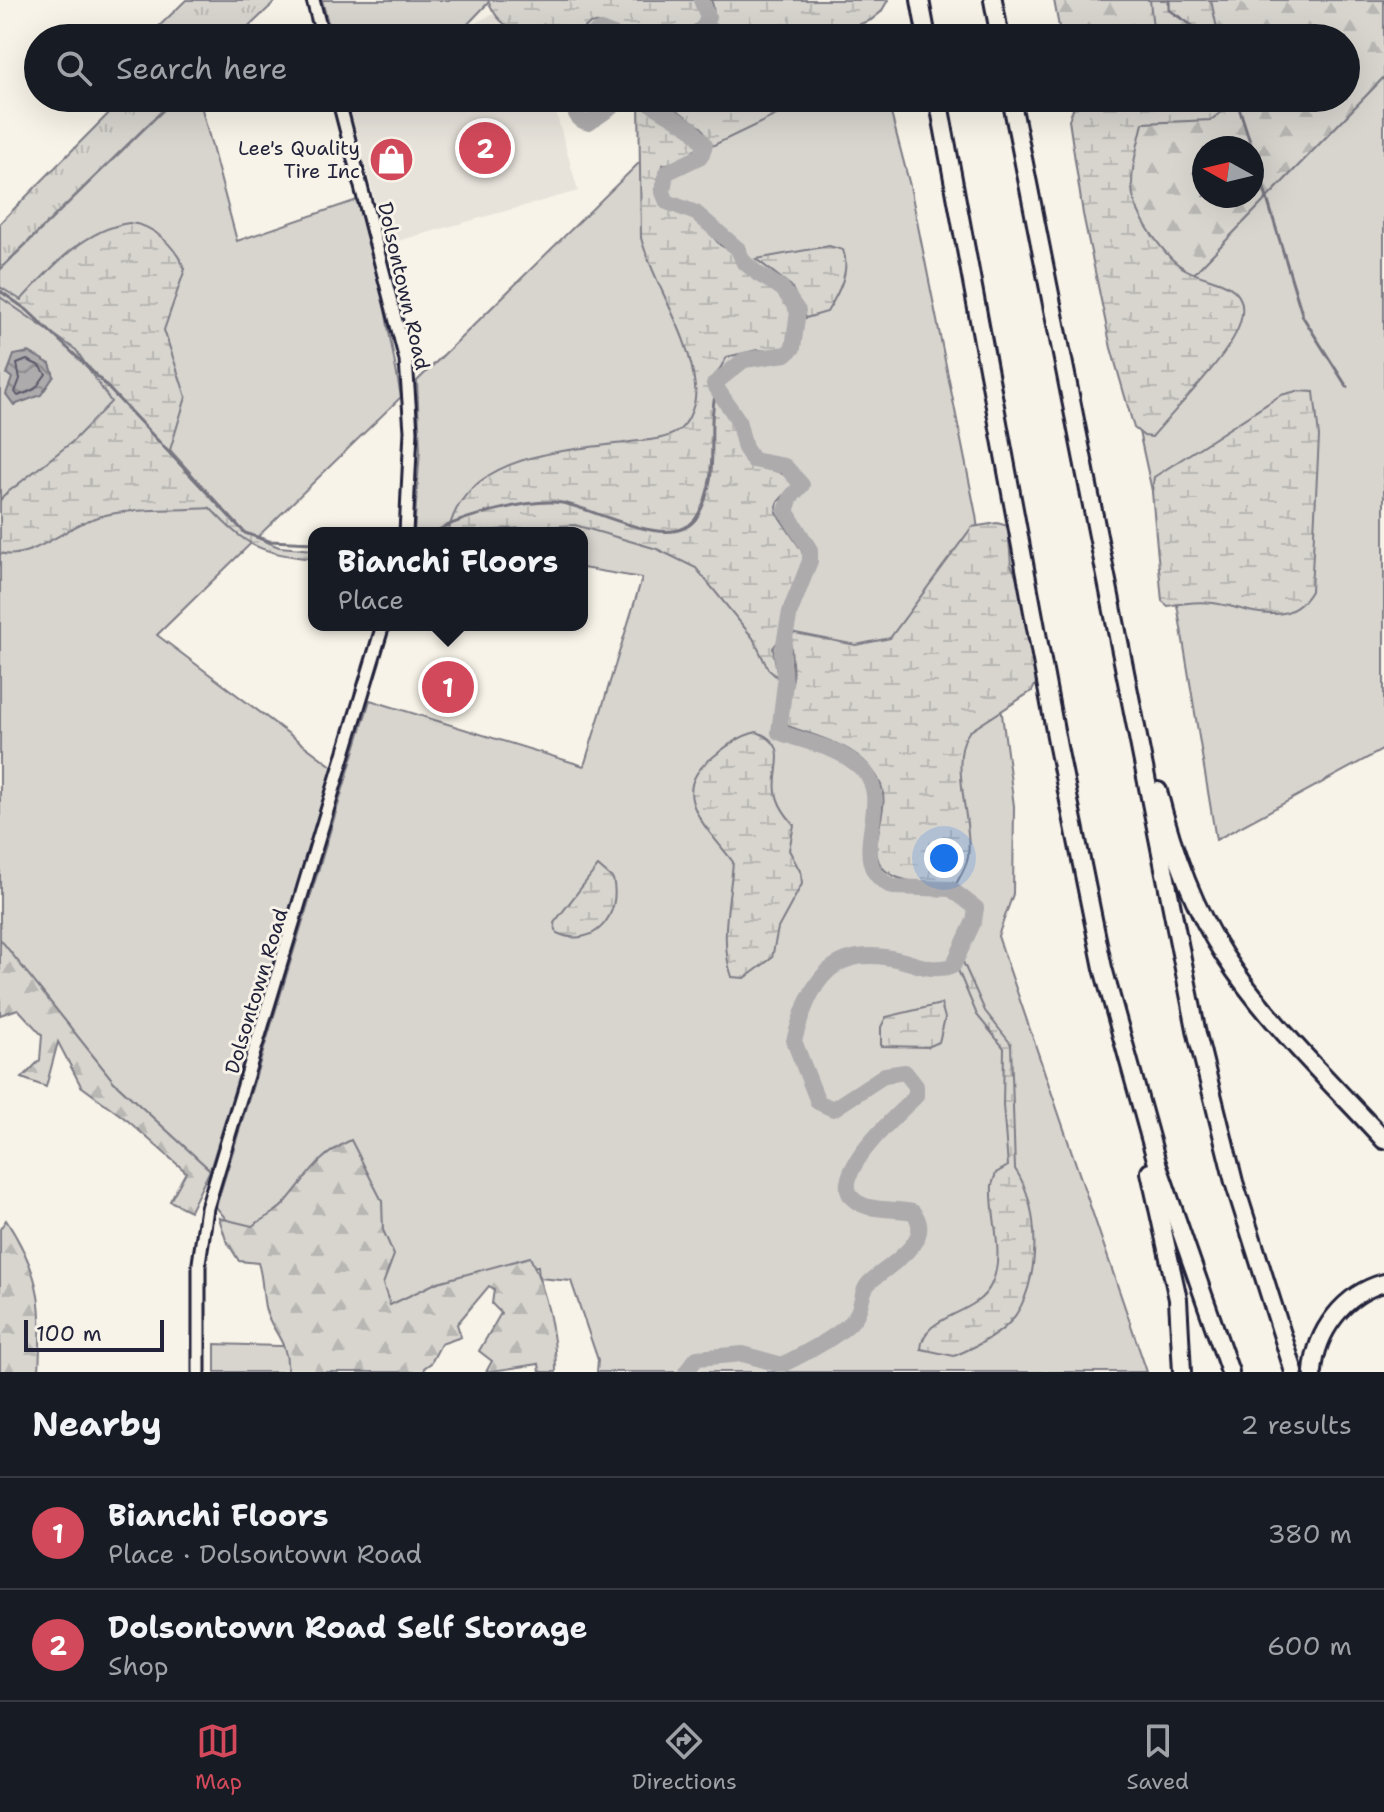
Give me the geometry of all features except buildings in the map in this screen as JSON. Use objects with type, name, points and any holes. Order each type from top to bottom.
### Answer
[{"type":"highway","points":[[920,0],[924,24]]},
{"type":"highway","points":[[993,0],[997,24]]},
{"type":"highway","points":[[941,112],[1085,885],[1127,1061],[1178,1299],[1182,1372]]},
{"type":"highway","points":[[1014,112],[1213,1102],[1263,1279],[1294,1372]]},
{"type":"highway","points":[[1125,675],[1142,716],[1176,854],[1209,929],[1258,1000],[1384,1140]]},
{"type":"highway","points":[[1127,1061],[1179,1230],[1230,1372]]},
{"type":"highway","points":[[1313,1372],[1316,1352],[1329,1323],[1348,1302],[1384,1283]]},
{"type":"street","points":[[313,0],[319,24]]},
{"type":"street","name":"Dolsontown Road","points":[[342,112],[406,360],[411,448],[406,527]]},
{"type":"street","name":"Dolsontown Road","points":[[199,1372],[199,1263],[207,1208],[381,631]]},
{"type":"shaded area","points":[[521,0],[530,24],[473,24]]},
{"type":"shaded area","points":[[351,112],[556,112],[578,191],[387,244]]},
{"type":"green space","points":[[186,0],[277,0],[252,24],[161,24]]},
{"type":"green space","points":[[322,0],[491,0],[468,24],[328,24]]},
{"type":"green space","points":[[488,0],[697,0],[703,17],[696,24],[506,24],[494,13]]},
{"type":"green space","points":[[711,0],[888,0],[881,12],[860,24],[710,24],[714,10]]},
{"type":"green space","points":[[1054,0],[1384,0],[1384,77],[1360,102],[1360,24],[1058,24]]},
{"type":"green space","points":[[1150,0],[1211,0],[1216,24],[1153,24]]},
{"type":"green space","points":[[1384,77],[1384,749],[1216,840],[1178,610],[1121,349],[1257,208],[1264,208],[1264,201],[1350,112],[1360,112],[1360,102]]},
{"type":"green space","points":[[110,112],[161,112],[0,269],[0,223]]},
{"type":"green space","points":[[162,112],[203,112],[237,241],[357,200],[383,299],[401,397],[157,635],[333,767],[210,1170],[114,1082],[0,939],[0,270]]},
{"type":"green space","points":[[639,112],[657,112],[695,138],[699,147],[685,159],[663,165],[655,190],[662,207],[699,220],[720,245],[735,253],[746,271],[779,295],[794,311],[795,334],[786,350],[757,350],[727,357],[710,385],[735,425],[745,461],[783,474],[794,484],[778,502],[776,512],[802,551],[805,563],[785,605],[779,640],[773,648],[778,678],[768,669],[753,638],[696,568],[657,549],[575,525],[450,527],[458,507],[473,487],[494,472],[544,454],[666,437],[678,431],[689,417],[695,393],[692,367],[641,238]]},
{"type":"green space","points":[[680,112],[783,112],[712,146],[702,128]]},
{"type":"green space","points":[[691,112],[891,112],[910,186],[976,515],[1014,806],[1013,894],[998,936],[1147,1372],[597,1372],[598,1360],[571,1281],[539,1278],[538,1266],[496,1273],[403,1315],[420,1372],[215,1372],[215,1344],[383,1349],[259,1259],[216,1207],[370,700],[584,766],[642,578],[588,569],[588,527],[414,527],[420,449],[417,381]]},
{"type":"green space","points":[[1072,112],[1220,112],[1211,120],[1143,123],[1137,150],[1132,178],[1133,196],[1153,237],[1177,264],[1236,292],[1242,311],[1239,326],[1224,352],[1152,437],[1144,436],[1134,428],[1111,348],[1083,214],[1069,120]]},
{"type":"green space","points":[[1075,112],[1350,112],[1264,201],[1264,136],[1192,136],[1192,208],[1257,208],[1121,349]]},
{"type":"green space","points":[[138,224],[155,232],[176,253],[185,269],[164,330],[186,397],[170,450],[245,533],[279,547],[308,549],[308,558],[256,546],[234,531],[210,508],[105,515],[81,523],[34,549],[22,553],[0,553],[0,501],[3,496],[72,442],[111,402],[76,350],[0,297],[0,287],[21,300],[69,252],[112,227]]},
{"type":"green space","points":[[829,246],[843,250],[845,266],[842,282],[827,312],[806,318],[791,286],[756,259]]},
{"type":"green space","points":[[1297,391],[1314,392],[1319,437],[1311,591],[1302,603],[1279,614],[1207,602],[1168,606],[1162,601],[1152,492],[1154,477],[1281,395]]},
{"type":"green space","points":[[997,523],[1008,526],[1011,565],[1048,639],[1051,654],[1032,691],[969,732],[963,744],[961,774],[969,843],[968,857],[955,886],[908,881],[883,868],[878,859],[876,847],[883,797],[874,772],[853,752],[840,745],[785,725],[793,677],[790,632],[856,645],[890,638],[972,527]]},
{"type":"green space","points":[[757,732],[768,738],[777,751],[776,792],[780,806],[794,825],[789,850],[801,873],[802,884],[778,928],[772,958],[745,978],[732,977],[726,948],[733,862],[703,823],[691,796],[692,783],[699,770],[734,742]]},
{"type":"green space","points":[[598,866],[613,879],[615,892],[609,916],[602,926],[583,937],[557,933],[554,923]]},
{"type":"green space","points":[[0,939],[114,1082],[210,1170],[190,1211],[170,1201],[186,1172],[127,1120],[81,1086],[58,1042],[46,1087],[22,1078],[40,1060],[42,1035],[18,1009],[0,1015]]},
{"type":"green space","points":[[959,953],[985,1011],[1011,1044],[1015,1169],[1030,1203],[1034,1245],[1028,1287],[1011,1321],[993,1336],[954,1356],[921,1349],[924,1337],[940,1321],[974,1303],[991,1285],[997,1261],[992,1185],[996,1173],[1008,1166],[1003,1105],[1004,1048],[977,1015],[955,963]]},
{"type":"green space","points":[[941,1004],[945,1018],[939,1042],[928,1047],[881,1046],[881,1027],[886,1017]]},
{"type":"green space","points":[[351,1140],[382,1201],[383,1230],[394,1255],[383,1284],[390,1305],[438,1282],[530,1257],[549,1313],[556,1372],[540,1372],[539,1364],[486,1372],[492,1361],[479,1351],[501,1313],[492,1304],[494,1289],[489,1286],[457,1324],[461,1337],[441,1344],[431,1363],[424,1368],[425,1372],[287,1372],[285,1352],[267,1315],[258,1263],[239,1261],[226,1240],[219,1218],[252,1226],[281,1207],[320,1161]]},
{"type":"green space","points":[[6,1220],[27,1259],[38,1293],[39,1372],[0,1372],[0,1229]]},
{"type":"water","points":[[29,352],[50,364],[54,376],[41,395],[14,405],[6,394],[12,378],[7,374],[14,355]]},
{"type":"waterway","points":[[701,0],[708,17],[705,24]]},
{"type":"waterway","points":[[1169,0],[1169,10],[1190,24]]},
{"type":"waterway","points":[[575,112],[581,120],[589,123],[605,112]]},
{"type":"waterway","points":[[664,112],[692,129],[705,145],[701,156],[666,173],[663,192],[667,202],[696,213],[738,249],[743,261],[782,288],[798,311],[793,348],[786,354],[744,360],[714,384],[738,420],[745,448],[753,460],[785,466],[802,485],[791,497],[786,511],[810,550],[810,561],[790,612],[782,654],[785,683],[779,732],[834,751],[863,770],[872,784],[874,799],[869,849],[871,864],[878,877],[893,887],[951,889],[976,908],[974,921],[953,966],[923,967],[879,956],[859,957],[842,962],[828,971],[808,1000],[794,1041],[818,1102],[833,1109],[885,1075],[905,1072],[916,1086],[916,1096],[867,1146],[849,1178],[849,1191],[857,1202],[877,1209],[913,1212],[919,1223],[914,1243],[869,1283],[858,1313],[849,1324],[810,1350],[782,1365],[743,1354],[697,1358],[686,1372]]},
{"type":"waterway","points":[[1240,112],[1248,136]]},
{"type":"waterway","points":[[1264,189],[1303,317],[1347,387]]},
{"type":"waterway","points":[[0,291],[27,310],[94,373],[245,533],[269,541],[308,543]]},
{"type":"waterway","points":[[445,527],[496,510],[549,502],[562,503],[654,531],[672,531],[687,526],[698,515],[709,484],[716,391]]},
{"type":"place","name":"Dolsontown Road Self Storage","points":[[485,148]]},
{"type":"place","name":"Lee's Quality Tire Inc","points":[[391,160]]},
{"type":"place","name":"Bianchi Floors","points":[[448,687]]}]
